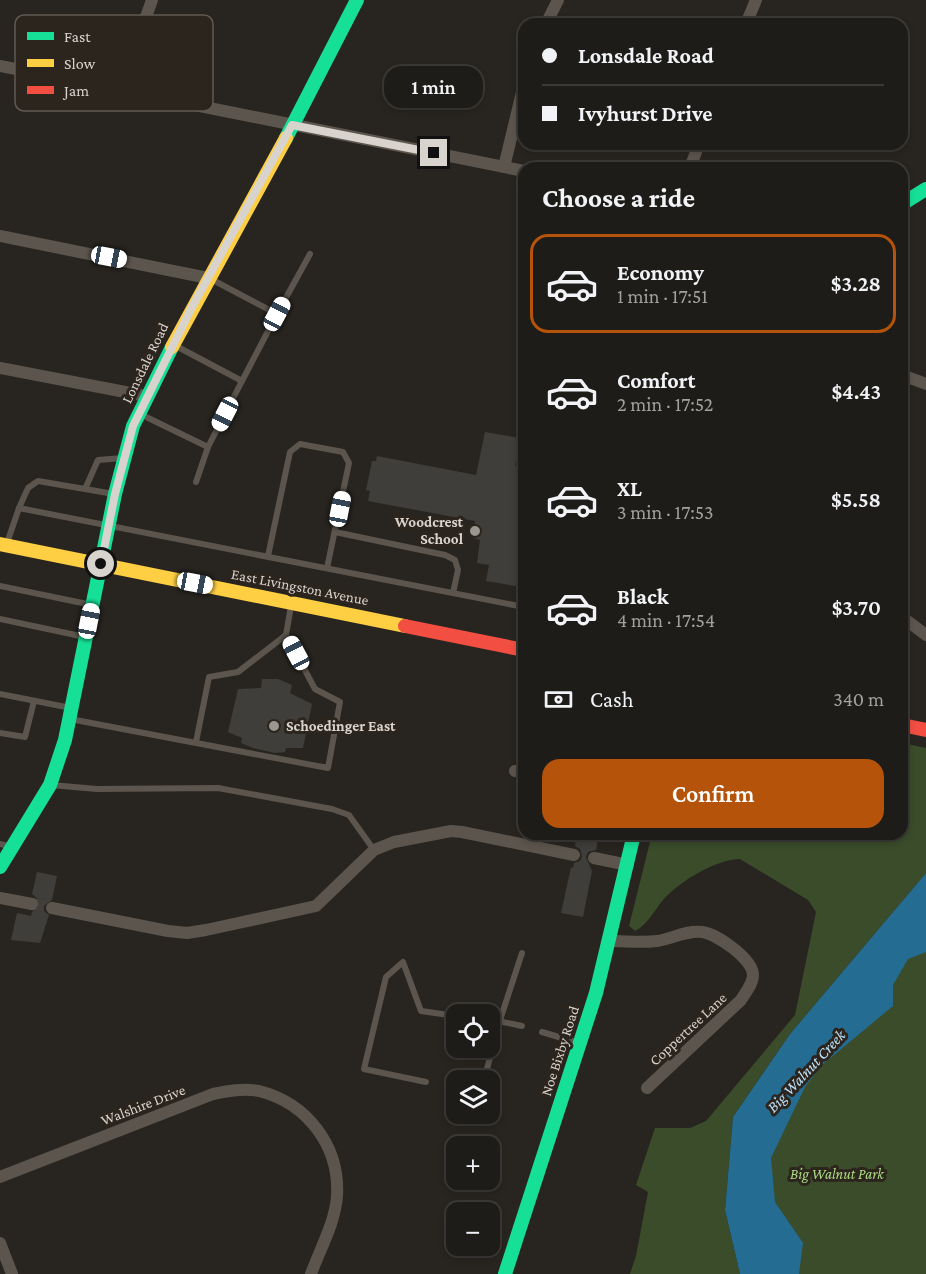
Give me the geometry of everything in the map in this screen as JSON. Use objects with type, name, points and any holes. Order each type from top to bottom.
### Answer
[{"type":"street","points":[[147,15],[152,0]]},
{"type":"street","name":"Lonsdale Road","points":[[0,867],[6,846],[50,785],[65,740],[115,494],[138,413],[357,0]]},
{"type":"street","points":[[549,18],[558,0]]},
{"type":"street","points":[[748,18],[756,0]]},
{"type":"street","points":[[0,66],[15,69]]},
{"type":"street","points":[[213,109],[518,170]]},
{"type":"street","points":[[504,167],[518,109]]},
{"type":"street","points":[[908,200],[926,189]]},
{"type":"street","points":[[0,236],[208,278]]},
{"type":"street","points":[[0,368],[146,396]]},
{"type":"street","points":[[908,377],[926,384]]},
{"type":"street","name":"East Livingston Avenue","points":[[3,545],[518,649]]},
{"type":"street","points":[[908,622],[926,635]]},
{"type":"street","points":[[908,726],[926,730]]},
{"type":"street","points":[[52,908],[187,933],[316,906],[374,850],[394,842],[451,831],[574,855]]},
{"type":"street","name":"Noe Bixby Road","points":[[505,1274],[580,1043],[610,941],[633,840]]},
{"type":"street","points":[[594,858],[628,865]]},
{"type":"street","points":[[0,898],[32,904]]},
{"type":"street","name":"Coppertree Lane","points":[[610,941],[656,941],[690,932],[712,934],[746,958],[752,969],[752,982],[741,1000],[647,1088]]},
{"type":"street","name":"Walshire Drive","points":[[0,1178],[213,1094],[235,1090],[258,1091],[299,1109],[323,1137],[332,1156],[336,1172],[337,1196],[333,1217],[311,1274]]},
{"type":"street","points":[[0,1243],[12,1274]]},
{"type":"lane","points":[[196,482],[208,447],[310,254]]},
{"type":"lane","points":[[208,278],[277,314]]},
{"type":"lane","points":[[173,344],[242,381]]},
{"type":"lane","points":[[138,413],[208,447]]},
{"type":"lane","points":[[268,556],[290,452],[300,444],[343,452],[349,463],[327,568]]},
{"type":"lane","points":[[85,489],[98,460],[124,458]]},
{"type":"lane","points":[[3,545],[28,488],[38,481],[115,494]]},
{"type":"lane","points":[[19,507],[518,606]]},
{"type":"lane","points":[[335,532],[445,555],[455,560],[458,570],[453,593]]},
{"type":"lane","points":[[0,586],[92,605]]},
{"type":"lane","points":[[0,694],[34,701],[70,713],[196,742],[328,768],[340,702],[315,689],[286,635],[292,602]]},
{"type":"lane","points":[[0,620],[86,637]]},
{"type":"lane","points":[[196,742],[209,676],[238,672],[286,635]]},
{"type":"lane","points":[[0,733],[25,737],[34,701]]},
{"type":"lane","points":[[50,785],[96,789],[218,788],[332,809],[350,815],[374,850]]},
{"type":"lane","points":[[522,953],[500,1020],[522,1026]]},
{"type":"lane","points":[[426,1082],[364,1069],[386,977],[403,962],[422,1011],[446,1015]]},
{"type":"lane","points":[[542,1032],[580,1043]]},
{"type":"green space","points":[[908,744],[926,748],[926,873],[790,1034],[733,1117],[725,1210],[740,1274],[630,1274],[636,1256],[648,1192],[636,1185],[655,1128],[690,1128],[706,1121],[795,1015],[816,912],[808,900],[740,859],[709,867],[688,879],[663,900],[639,928],[635,931],[629,926],[650,840],[908,840]]},
{"type":"green space","name":"Big Walnut Park","points":[[926,922],[926,1274],[769,1274],[767,1109]]},
{"type":"water","name":"Big Walnut Creek","points":[[926,873],[926,952],[908,959],[893,985],[893,1006],[822,1065],[805,1087],[771,1158],[775,1202],[803,1243],[799,1274],[740,1274],[725,1210],[733,1117],[790,1034]]},
{"type":"building","points":[[485,432],[518,438],[515,466],[518,467],[518,586],[486,581],[489,565],[477,563],[480,540],[473,538],[475,521],[368,501],[370,491],[366,490],[372,461],[376,461],[377,456],[476,475]]},
{"type":"building","points":[[262,679],[278,679],[292,685],[290,693],[312,704],[303,748],[286,748],[285,752],[275,753],[241,743],[242,738],[228,732],[238,689],[261,688]]},
{"type":"building","points":[[576,840],[598,840],[596,850],[588,852],[586,857],[592,871],[583,917],[561,913],[571,867],[573,868],[574,863],[580,861],[582,856],[580,849],[575,846]]},
{"type":"building","points":[[37,872],[57,876],[52,900],[44,906],[44,911],[49,915],[40,943],[11,940],[17,913],[31,916],[32,912],[40,906],[40,901],[32,894]]},
{"type":"tunnel","points":[[32,904],[52,908]]},
{"type":"traffic: fast","points":[[286,138],[357,0]]},
{"type":"traffic: fast","points":[[908,200],[926,189]]},
{"type":"traffic: fast","points":[[0,867],[50,785],[65,740],[115,494],[133,426],[172,347]]},
{"type":"traffic: fast","points":[[505,1274],[596,993],[633,840]]},
{"type":"traffic: slow","points":[[172,347],[286,138]]},
{"type":"traffic: slow","points":[[0,544],[405,626]]},
{"type":"traffic: jam","points":[[405,626],[518,649]]},
{"type":"traffic: jam","points":[[908,726],[926,730]]},
{"type":"place","name":"Woodcrest School","points":[[475,531]]},
{"type":"place","name":"Schoedinger East","points":[[274,726]]},
{"type":"route","points":[[101,564],[115,494],[133,426],[146,396],[292,125],[434,153]]}]
